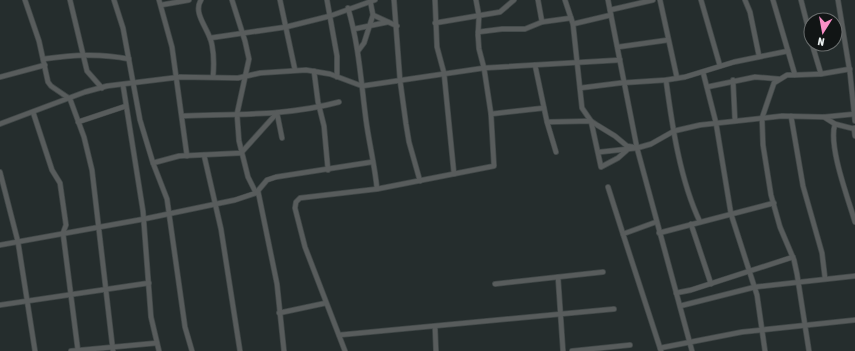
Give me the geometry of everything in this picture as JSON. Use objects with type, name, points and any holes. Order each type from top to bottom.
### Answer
[{"type":"street","points":[[25,0],[39,41],[48,82],[51,86],[70,99],[92,170],[113,350]]},
{"type":"street","points":[[70,0],[84,54],[87,72],[102,88]]},
{"type":"street","points":[[114,0],[123,28],[140,120],[153,163],[162,183],[170,213],[186,327],[192,351]]},
{"type":"street","points":[[159,0],[172,47],[187,156]]},
{"type":"street","points":[[161,6],[189,0]]},
{"type":"street","points":[[201,0],[198,11],[210,38],[214,62],[213,77]]},
{"type":"street","points":[[232,0],[249,59],[248,69],[244,76],[237,114],[241,153],[248,177],[257,192],[277,284],[284,351]]},
{"type":"street","points":[[280,0],[295,70]]},
{"type":"street","points":[[328,0],[337,56],[337,77]]},
{"type":"street","points":[[394,0],[400,80],[409,142],[420,181]]},
{"type":"street","points":[[435,0],[437,47],[444,73],[454,174]]},
{"type":"street","points":[[345,351],[305,247],[295,208],[296,202],[300,198],[377,189],[494,166],[491,114],[484,68],[479,49],[479,16],[476,0]]},
{"type":"street","points":[[435,23],[503,11],[508,2],[514,0]]},
{"type":"street","points":[[538,0],[542,22]]},
{"type":"street","points":[[565,0],[573,24],[582,108],[591,121],[600,152],[602,167],[618,158],[627,150]]},
{"type":"street","points":[[608,0],[637,148],[692,351]]},
{"type":"street","points":[[573,24],[651,0]]},
{"type":"street","points":[[660,0],[677,78]]},
{"type":"street","points":[[701,0],[720,66]]},
{"type":"street","points":[[745,0],[750,12],[759,56]]},
{"type":"street","points":[[773,0],[795,74]]},
{"type":"street","points":[[801,0],[804,12]]},
{"type":"street","points":[[838,0],[850,69],[855,122]]},
{"type":"street","points":[[210,38],[286,27],[330,16],[348,8],[372,1],[373,15],[364,43],[358,51]]},
{"type":"street","points":[[348,8],[354,29],[355,44],[358,51],[372,162],[377,189]]},
{"type":"street","points":[[373,15],[397,26]]},
{"type":"street","points":[[478,32],[502,29],[525,29],[542,22],[570,18]]},
{"type":"street","points":[[354,29],[370,24],[388,22]]},
{"type":"street","points":[[618,48],[668,40]]},
{"type":"street","points":[[580,88],[666,80],[703,72],[759,56],[788,51]]},
{"type":"street","points":[[814,52],[821,74]]},
{"type":"street","points":[[43,59],[84,54],[109,55],[128,59]]},
{"type":"street","points":[[0,124],[70,99],[85,92],[176,77],[244,76],[295,70],[330,74],[362,86],[484,68],[578,64],[620,60]]},
{"type":"street","points":[[848,62],[855,61]]},
{"type":"street","points":[[0,77],[45,65]]},
{"type":"street","points":[[535,65],[547,122],[556,152]]},
{"type":"street","points":[[809,351],[793,257],[780,227],[774,203],[763,145],[762,118],[774,83],[779,79],[795,74],[821,74],[850,69]]},
{"type":"street","points":[[314,71],[319,107],[324,126],[328,170]]},
{"type":"street","points":[[703,72],[716,123],[731,214],[755,287],[765,351]]},
{"type":"street","points":[[707,87],[733,80],[755,77],[779,79]]},
{"type":"street","points":[[666,80],[674,131],[686,181],[700,222]]},
{"type":"street","points":[[733,80],[735,121]]},
{"type":"street","points":[[123,85],[144,219],[151,317],[158,351]]},
{"type":"street","points":[[182,116],[277,113],[319,107],[339,102]]},
{"type":"street","points":[[78,122],[126,106]]},
{"type":"street","points":[[491,114],[544,108]]},
{"type":"street","points":[[33,112],[52,170],[60,184],[66,225],[63,233],[78,350]]},
{"type":"street","points":[[153,163],[173,157],[241,153],[277,113]]},
{"type":"street","points":[[277,113],[282,138]]},
{"type":"street","points":[[600,152],[637,148],[651,144],[674,131],[716,123],[791,116],[824,117],[855,114]]},
{"type":"street","points":[[791,116],[800,173],[822,253],[825,278]]},
{"type":"street","points":[[824,117],[835,124],[854,128],[855,136]]},
{"type":"street","points":[[547,122],[591,121],[627,146],[637,148]]},
{"type":"street","points":[[835,124],[834,129],[837,155],[855,222]]},
{"type":"street","points":[[204,155],[214,204],[222,229],[240,351]]},
{"type":"street","points":[[0,245],[99,228],[214,204],[257,192],[267,180],[276,177],[372,162]]},
{"type":"street","points":[[0,172],[18,242],[35,351]]},
{"type":"street","points":[[608,187],[660,349],[689,342],[762,329],[855,320]]},
{"type":"street","points":[[659,233],[774,203]]},
{"type":"street","points":[[623,234],[656,222]]},
{"type":"street","points":[[691,224],[710,284]]},
{"type":"street","points":[[676,293],[691,290],[793,257]]},
{"type":"street","points":[[494,284],[603,272]]},
{"type":"street","points":[[680,306],[755,287],[825,278],[855,276]]},
{"type":"street","points":[[558,277],[563,351]]},
{"type":"street","points":[[0,305],[149,283]]},
{"type":"street","points":[[279,313],[326,304]]},
{"type":"street","points":[[339,335],[435,327],[614,308]]},
{"type":"street","points":[[435,327],[436,351]]},
{"type":"street","points":[[71,351],[113,350],[157,343]]},
{"type":"street","points":[[572,351],[630,345]]}]
